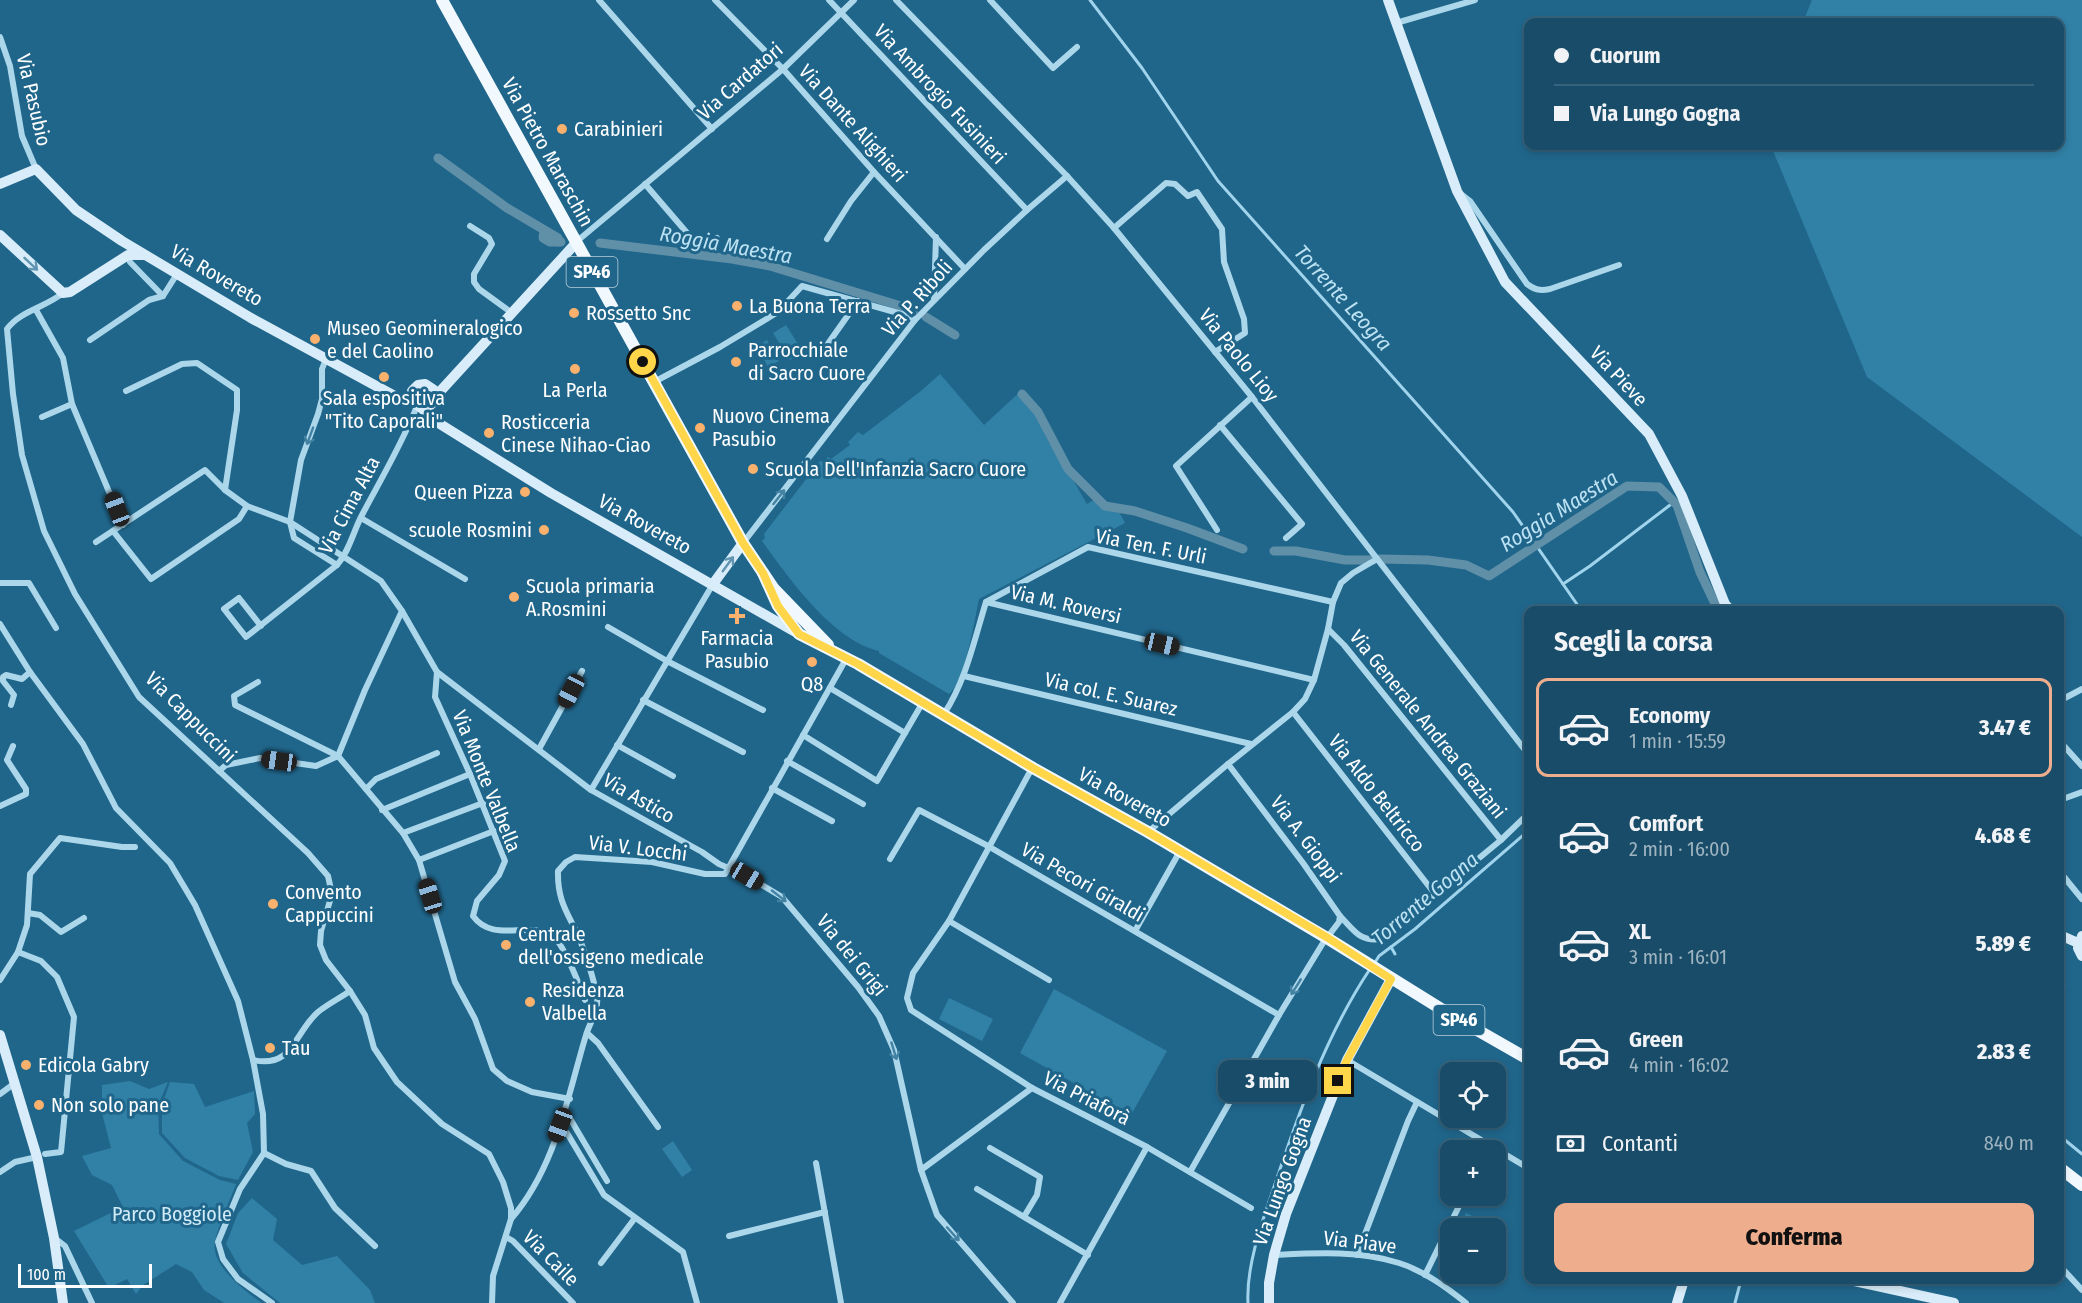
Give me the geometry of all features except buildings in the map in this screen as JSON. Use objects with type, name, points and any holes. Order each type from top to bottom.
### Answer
[{"type":"main road","name":"Via Pietro Maraschin","points":[[442,0],[743,543],[805,633]]},
{"type":"main road","name":"Via Pietro Maraschin","points":[[763,573],[775,613],[805,633]]},
{"type":"main road","name":"Via Rovereto","points":[[805,633],[1328,938],[1391,979]]},
{"type":"main road","name":"SP46","points":[[1391,979],[1524,1057]]},
{"type":"main road","points":[[2064,1171],[2082,1185]]},
{"type":"street","points":[[599,0],[712,129]]},
{"type":"street","name":"Via Dante Alighieri","points":[[715,0],[783,69],[874,172],[966,269]]},
{"type":"street","name":"Via Ambrogio Fusinieri","points":[[829,0],[1027,210]]},
{"type":"street","name":"Via Cardatori","points":[[434,400],[576,243],[783,69],[854,0]]},
{"type":"street","name":"Via Paolo Lioy","points":[[896,0],[1114,228],[1252,397],[1524,749]]},
{"type":"street","points":[[990,0],[1053,68],[1077,47]]},
{"type":"street","name":"Via Pieve","points":[[1388,0],[1457,191],[1505,282],[1649,434],[1682,496],[1727,606]]},
{"type":"street","points":[[1396,23],[1475,0]]},
{"type":"street","name":"Via Pasubio","points":[[0,38],[10,66],[22,136],[36,169]]},
{"type":"street","points":[[0,184],[36,169]]},
{"type":"street","name":"Via Rovereto","points":[[36,169],[76,210],[144,255],[402,400],[415,401],[447,429],[574,506],[713,584],[775,613],[805,633]]},
{"type":"street","points":[[827,239],[851,201],[874,172]]},
{"type":"street","name":"Via P. Riboli","points":[[743,543],[915,320],[1027,210],[1067,177]]},
{"type":"street","points":[[1114,228],[1166,183],[1175,184],[1188,196],[1197,192],[1222,229],[1224,262],[1244,319],[1245,333],[1215,352]]},
{"type":"street","points":[[645,184],[700,248],[717,238]]},
{"type":"street","name":"Via Pieve","points":[[1457,191],[1470,201],[1527,284],[1533,288],[1541,291],[1550,289],[1618,265]]},
{"type":"street","points":[[470,226],[489,238],[492,244],[474,274],[474,282],[479,289],[512,313]]},
{"type":"street","points":[[0,235],[63,293]]},
{"type":"street","points":[[934,300],[936,236]]},
{"type":"street","name":"Via Cappuccini","points":[[109,266],[121,250],[122,241]]},
{"type":"street","points":[[144,255],[128,255],[130,262],[163,296]]},
{"type":"street","name":"Via Cappuccini","points":[[128,255],[70,292],[63,293],[13,321],[7,329],[22,455],[44,531],[75,594],[139,697],[308,853],[328,876],[332,894],[321,931],[320,945],[326,960],[350,991],[365,1016],[374,1048],[397,1082],[442,1124],[489,1154],[503,1182],[511,1208],[511,1219],[493,1276],[492,1303]]},
{"type":"street","points":[[90,339],[149,300],[163,296],[177,274]]},
{"type":"street","points":[[654,382],[720,347],[778,312],[802,286],[909,316],[915,320]]},
{"type":"street","points":[[820,355],[858,301]]},
{"type":"street","points":[[36,310],[63,358],[72,404],[123,525],[96,542]]},
{"type":"street","points":[[326,359],[322,369],[322,399],[301,460],[291,522],[294,538],[337,566]]},
{"type":"street","points":[[126,391],[182,363],[197,363],[237,390],[237,410],[225,490]]},
{"type":"street","points":[[434,400],[427,407],[415,401],[421,384],[429,385],[451,379]]},
{"type":"street","points":[[429,385],[434,390],[434,400],[447,429]]},
{"type":"street","points":[[1217,530],[1176,466],[1252,397]]},
{"type":"street","name":"Via Cima Alta","points":[[261,626],[239,598],[224,609],[246,638],[337,566],[345,556],[361,518],[407,431],[415,401]]},
{"type":"street","points":[[42,417],[72,404]]},
{"type":"street","points":[[1220,425],[1302,524],[1286,538]]},
{"type":"street","name":"Via Astico","points":[[123,525],[205,470],[225,490],[247,506],[291,522],[381,581],[402,610],[437,672],[591,790],[702,852],[718,864],[728,867]]},
{"type":"street","points":[[113,531],[151,579],[239,519],[247,506]]},
{"type":"street","points":[[361,518],[465,579]]},
{"type":"street","points":[[591,790],[713,584],[743,543]]},
{"type":"street","name":"Via Ten. F. Urli","points":[[986,602],[1088,547],[1333,602]]},
{"type":"street","points":[[1148,832],[1251,744],[1293,712],[1305,699],[1314,680],[1333,602],[1341,583],[1377,559]]},
{"type":"street","points":[[0,583],[29,582],[56,628]]},
{"type":"street","points":[[944,714],[964,676],[986,602]]},
{"type":"street","name":"Via M. Roversi","points":[[986,602],[1314,680]]},
{"type":"street","points":[[219,771],[226,765],[260,758],[316,766],[338,756],[402,610]]},
{"type":"street","points":[[0,624],[30,672],[83,744],[116,808],[170,862],[195,905],[238,1001],[253,1060],[262,1114],[264,1152],[240,1189],[218,1242],[223,1259],[238,1279],[272,1303]]},
{"type":"street","points":[[608,627],[667,661],[764,710]]},
{"type":"street","name":"Via Generale Andrea Graziani","points":[[1328,629],[1344,645],[1501,840]]},
{"type":"street","points":[[728,867],[830,688],[841,656]]},
{"type":"street","points":[[539,749],[582,671]]},
{"type":"street","points":[[11,705],[14,695],[3,681],[3,677],[6,675],[22,679],[30,672]]},
{"type":"street","name":"Via Monte Valbella","points":[[437,672],[435,697],[483,803],[505,861],[499,875],[477,901],[473,916],[479,924],[495,931],[541,932],[555,938],[572,968],[585,1000]]},
{"type":"street","name":"Via col. E. Suarez","points":[[964,676],[1251,744]]},
{"type":"street","points":[[258,682],[234,696],[235,705],[338,756],[403,833],[419,860],[454,982],[475,1019],[493,1069],[507,1081],[532,1092],[570,1099]]},
{"type":"street","points":[[830,688],[905,733]]},
{"type":"street","points":[[2064,698],[2082,689]]},
{"type":"street","points":[[643,700],[743,753]]},
{"type":"street","points":[[803,735],[877,781],[923,702]]},
{"type":"street","name":"Via Aldo Beltricco","points":[[1293,712],[1435,894]]},
{"type":"street","points":[[617,745],[673,776]]},
{"type":"street","points":[[0,806],[26,794],[26,789],[7,760],[13,746]]},
{"type":"street","points":[[2064,746],[2082,766]]},
{"type":"street","points":[[366,789],[376,779],[436,753]]},
{"type":"street","points":[[787,761],[863,804]]},
{"type":"street","name":"Via A. Gioppi","points":[[1228,764],[1303,862],[1340,916],[1361,938],[1371,940],[1381,939],[1501,840],[1524,818]]},
{"type":"street","points":[[1033,768],[988,846],[949,921],[1049,980]]},
{"type":"street","points":[[382,810],[470,774]]},
{"type":"street","points":[[772,788],[832,821]]},
{"type":"street","points":[[2064,799],[2082,792]]},
{"type":"street","points":[[403,833],[483,803]]},
{"type":"street","name":"Via Pecori Giraldi","points":[[890,859],[919,810],[988,846],[1279,1015]]},
{"type":"street","points":[[419,860],[494,831]]},
{"type":"street","points":[[0,980],[18,952],[27,924],[30,874],[60,838],[135,847]]},
{"type":"street","points":[[1135,931],[1180,851]]},
{"type":"street","name":"Via V. Locchi","points":[[511,1219],[524,1204],[543,1172],[570,1099],[587,1033],[596,1012],[597,997],[583,947],[561,904],[557,887],[558,871],[566,862],[575,857],[652,862],[705,874],[725,874],[728,867]]},
{"type":"street","name":"Via dei Grigi","points":[[728,867],[782,897],[858,987],[879,1016],[894,1050],[921,1170],[937,1215],[1013,1303]]},
{"type":"street","points":[[2064,877],[2082,899]]},
{"type":"street","points":[[27,913],[40,915],[61,932],[84,918]]},
{"type":"street","points":[[1190,1172],[1279,1015],[1339,922],[1340,916]]},
{"type":"street","name":"Via Priaforà","points":[[949,921],[913,973],[907,998],[911,1010],[1032,1088],[1146,1147],[1251,1208]]},
{"type":"street","points":[[2064,936],[2080,940],[2082,956]]},
{"type":"street","points":[[0,1172],[15,1162],[61,1152],[74,1017],[57,977],[40,961],[18,952]]},
{"type":"street","name":"Via Lungo Gogna","points":[[1269,1303],[1269,1283],[1274,1255],[1286,1214],[1347,1060],[1391,979]]},
{"type":"street","points":[[253,1060],[266,1063],[283,1057],[318,1012],[350,991]]},
{"type":"street","points":[[587,1033],[598,1043],[658,1127]]},
{"type":"street","points":[[0,1035],[41,1156],[63,1303]]},
{"type":"street","points":[[1347,1060],[1476,1140]]},
{"type":"street","points":[[0,1094],[16,1083]]},
{"type":"street","points":[[921,1170],[1032,1088]]},
{"type":"street","points":[[1357,1255],[1417,1102]]},
{"type":"street","points":[[565,1110],[607,1181]]},
{"type":"street","points":[[560,1125],[604,1195],[683,1252],[697,1303]]},
{"type":"street","points":[[1060,1303],[1146,1147]]},
{"type":"street","points":[[990,1148],[1040,1177],[1037,1195],[1024,1215]]},
{"type":"street","points":[[264,1152],[286,1164],[311,1171],[336,1208],[375,1246]]},
{"type":"street","points":[[1506,1157],[1524,1166]]},
{"type":"street","points":[[816,1163],[841,1303]]},
{"type":"street","points":[[977,1189],[1088,1255]]},
{"type":"street","points":[[1425,1275],[1459,1206]]},
{"type":"street","points":[[729,1236],[825,1212]]},
{"type":"street","points":[[600,1263],[635,1218]]},
{"type":"street","name":"Via Caile","points":[[506,1237],[513,1241],[573,1303]]},
{"type":"street","points":[[54,1238],[65,1246],[92,1303]]},
{"type":"street","name":"Via Piave","points":[[1274,1255],[1317,1252],[1357,1255],[1399,1263],[1425,1275],[1466,1303]]},
{"type":"street","points":[[2064,1270],[2082,1290]]},
{"type":"street","points":[[1677,1303],[1683,1284]]},
{"type":"street","points":[[1868,1284],[1954,1303]]},
{"type":"green space","points":[[1812,0],[2082,0],[2082,537],[1867,377],[1773,150],[2064,150],[2064,18],[1805,18]]},
{"type":"green space","points":[[786,325],[803,352],[790,360],[773,333]]},
{"type":"green space","points":[[767,340],[779,361],[768,367],[757,346]]},
{"type":"green space","points":[[940,374],[984,425],[1020,392],[1039,419],[1049,443],[1087,504],[1095,499],[1119,512],[1125,523],[979,599],[964,665],[949,694],[879,651],[862,645],[828,621],[798,589],[762,541],[765,538],[764,534],[820,461],[824,462],[828,457],[831,459],[850,445],[848,442],[858,432],[863,435]]},
{"type":"green space","points":[[1054,989],[1167,1051],[1131,1115],[1020,1053]]},
{"type":"green space","points":[[949,998],[993,1019],[982,1041],[939,1019]]},
{"type":"green space","name":"Parco Boggiole","points":[[130,1081],[149,1089],[168,1082],[158,1105],[159,1134],[183,1161],[220,1180],[236,1184],[219,1227],[215,1251],[223,1269],[262,1303],[224,1303],[204,1290],[192,1272],[176,1264],[143,1285],[136,1294],[127,1279],[109,1288],[74,1231],[123,1207],[112,1185],[92,1175],[82,1156],[111,1148],[102,1113],[102,1085]]},
{"type":"green space","points":[[170,1082],[194,1084],[205,1107],[254,1091],[255,1114],[247,1123],[253,1152],[238,1180],[219,1176],[185,1158],[162,1133],[162,1105]]},
{"type":"green space","points":[[673,1141],[692,1170],[682,1177],[662,1149]]},
{"type":"green space","points":[[252,1198],[277,1219],[273,1240],[302,1265],[337,1256],[370,1290],[375,1303],[280,1303],[243,1273],[226,1244],[238,1213]]},
{"type":"green space","points":[[1466,1213],[1476,1218],[1464,1218]]},
{"type":"waterway","name":"Torrente Leogra","points":[[1090,0],[1142,68],[1218,181],[1513,512],[1578,606]]},
{"type":"waterway","name":"Roggia Maestra","points":[[438,158],[507,208],[558,238],[559,242]]},
{"type":"waterway","name":"Roggia Maestra","points":[[544,230],[543,238],[550,242],[561,242]]},
{"type":"waterway","name":"Roggia Maestra","points":[[600,243],[732,259],[770,266],[914,310]]},
{"type":"waterway","name":"Roggia Maestra","points":[[926,317],[955,335]]},
{"type":"waterway","name":"Roggia Maestra","points":[[1022,394],[1038,412],[1068,469],[1105,506],[1135,511],[1243,549]]},
{"type":"waterway","name":"Roggia Maestra","points":[[1380,559],[1428,560],[1466,565],[1489,576],[1627,486],[1659,487],[1677,505],[1700,572],[1716,606]]},
{"type":"waterway","points":[[1563,584],[1674,502]]},
{"type":"waterway","name":"Roggia Maestra","points":[[1274,551],[1296,551],[1345,560],[1373,560]]},
{"type":"waterway","name":"Torrente Gogna","points":[[1374,964],[1379,956],[1415,929],[1524,834]]},
{"type":"waterway","points":[[1391,947],[1395,954]]},
{"type":"waterway","name":"Torrente Gogna","points":[[1248,1303],[1250,1274],[1256,1244],[1293,1131],[1327,1047],[1354,994],[1370,969]]},
{"type":"waterway","name":"Torrente Leogra","points":[[2064,1139],[2082,1154]]},
{"type":"waterway","points":[[1735,1303],[1740,1284]]},
{"type":"place","name":"Carabinieri","points":[[562,129]]},
{"type":"place","name":"La Buona Terra","points":[[737,306]]},
{"type":"place","name":"Rossetto Snc","points":[[574,313]]},
{"type":"place","name":"Museo Geomineralogico e del Caolino","points":[[315,339]]},
{"type":"place","name":"Parrocchiale di Sacro Cuore","points":[[736,362]]},
{"type":"place","name":"La Perla","points":[[575,369]]},
{"type":"place","name":"Sala espositiva \"Tito Caporali\"","points":[[384,377]]},
{"type":"place","name":"Nuovo Cinema Pasubio","points":[[700,428]]},
{"type":"place","name":"Rosticceria Cinese Nihao-Ciao","points":[[489,433]]},
{"type":"place","name":"Scuola Dell'Infanzia Sacro Cuore","points":[[753,469]]},
{"type":"place","name":"Queen Pizza","points":[[525,492]]},
{"type":"place","name":"scuole Rosmini","points":[[544,530]]},
{"type":"place","name":"Scuola primaria A.Rosmini","points":[[514,597]]},
{"type":"place","name":"Farmacia Pasubio","points":[[737,616]]},
{"type":"place","name":"Q8","points":[[812,662]]},
{"type":"place","name":"Convento Cappuccini","points":[[273,904]]},
{"type":"place","name":"Centrale dell'ossigeno medicale","points":[[506,945]]},
{"type":"place","name":"Residenza Valbella","points":[[530,1002]]},
{"type":"place","name":"Tau","points":[[270,1048]]},
{"type":"place","name":"Edicola Gabry","points":[[26,1065]]},
{"type":"place","name":"Non solo pane","points":[[39,1105]]},
{"type":"route","points":[[643,362],[743,543],[763,573],[778,606],[799,634],[858,664],[1033,768],[1242,886],[1391,979],[1338,1081]]}]
